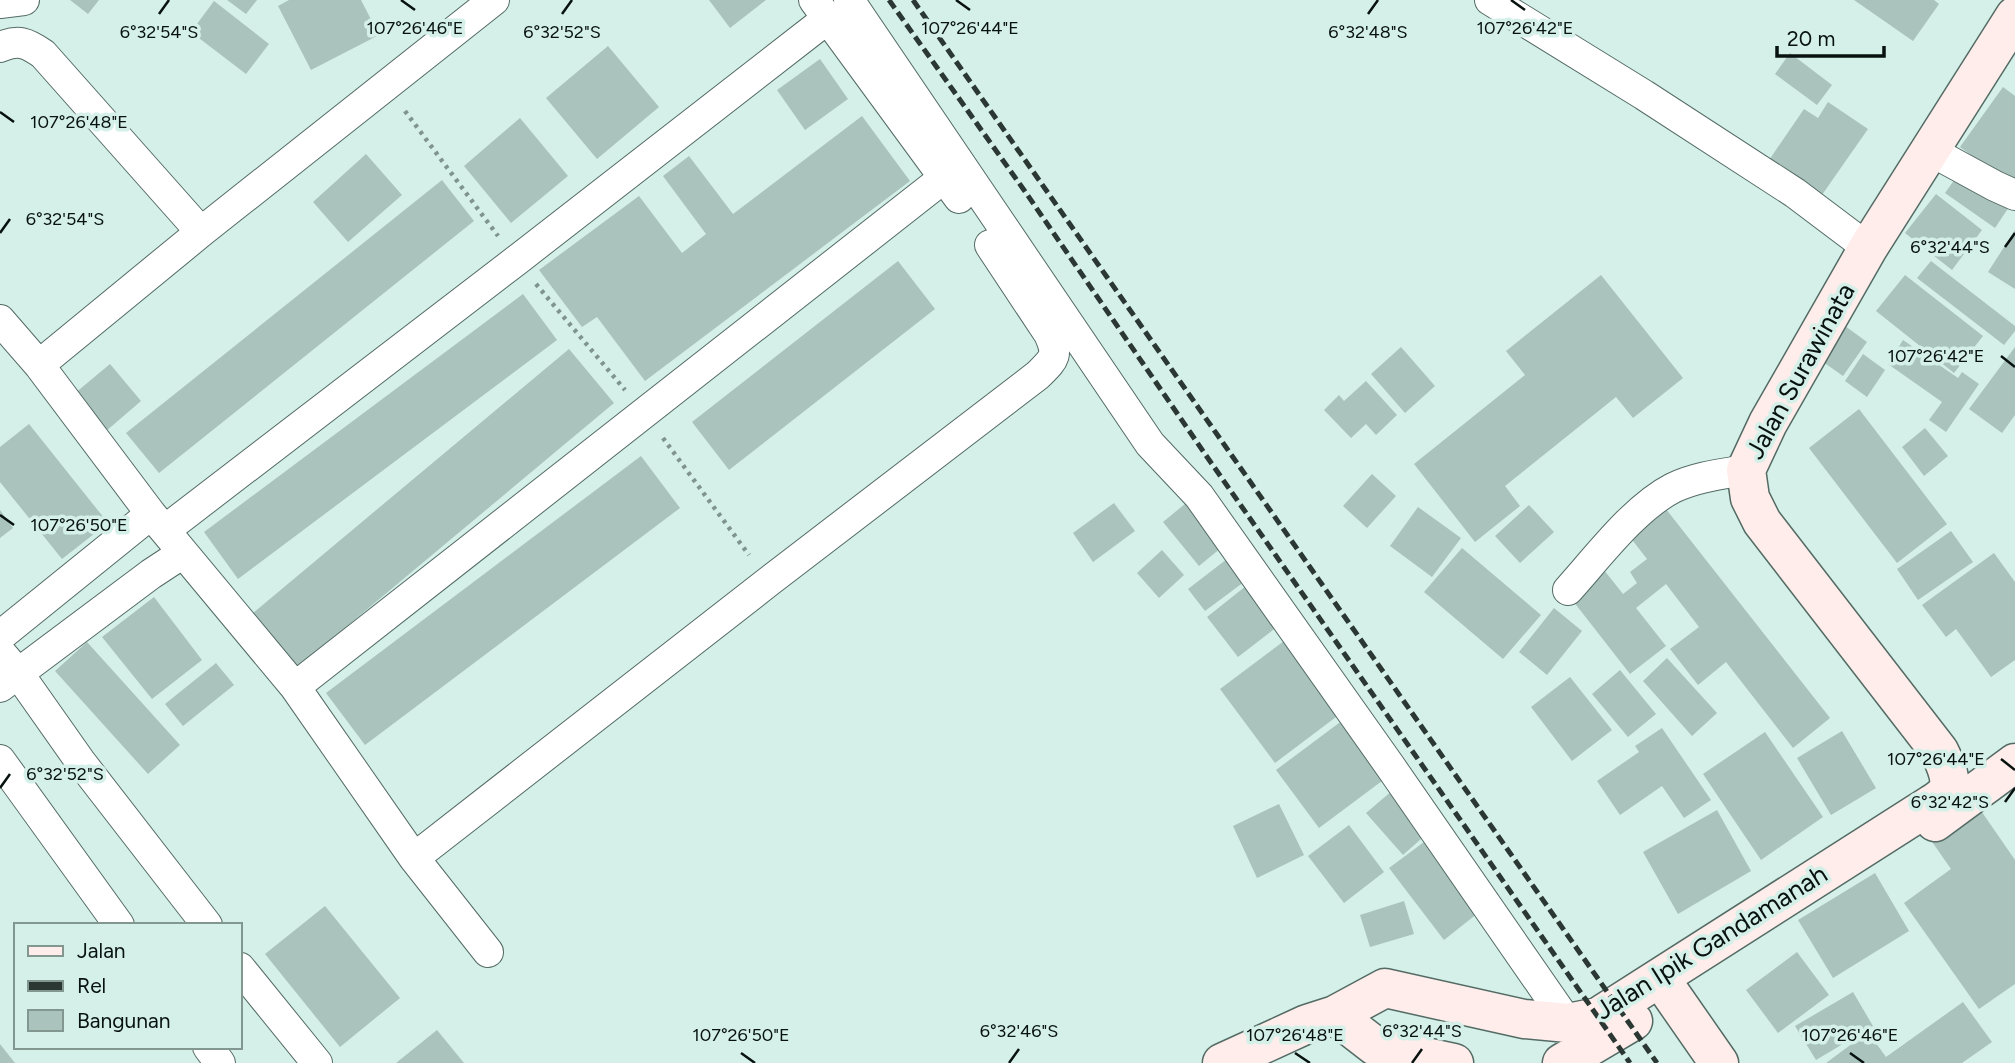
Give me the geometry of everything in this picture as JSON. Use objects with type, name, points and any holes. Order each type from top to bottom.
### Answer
[{"type":"main road","name":"Jalan Surawinata","points":[[1939,751],[1762,522],[1750,498],[1746,470],[1768,423],[1868,248],[2015,16]]},
{"type":"main road","name":"Jalan Ipik Gandamanah","points":[[1578,1049],[1598,1017],[1943,796],[1951,780],[1939,751]]},
{"type":"main road","points":[[1939,751],[1964,764],[1975,766],[2015,762]]},
{"type":"main road","name":"Jalan Ipik Gandamanah","points":[[1578,1049],[1629,1024],[1922,831],[2015,762]]},
{"type":"main road","name":"Jalan Ipik Gandamanah","points":[[1222,1063],[1307,1024],[1335,1015],[1385,988],[1524,1019],[1578,1049]]},
{"type":"main road","points":[[1671,994],[1719,1063]]},
{"type":"main road","points":[[1335,1015],[1375,1046],[1454,1063]]},
{"type":"street","points":[[0,3],[24,0]]},
{"type":"street","points":[[39,365],[201,232],[494,0]]},
{"type":"street","points":[[1490,0],[1795,193],[1868,248]]},
{"type":"street","points":[[414,858],[1054,360],[1055,348],[1049,334],[830,6]]},
{"type":"street","points":[[0,636],[166,533],[517,260],[830,6]]},
{"type":"street","points":[[830,6],[1150,444],[1199,496],[1398,778],[1578,1049]]},
{"type":"street","points":[[0,47],[13,42],[30,45],[43,54],[201,232]]},
{"type":"street","points":[[1929,150],[1995,187],[2015,195]]},
{"type":"street","points":[[295,687],[945,177]]},
{"type":"street","points":[[0,320],[39,365],[166,533],[295,687],[414,858],[488,952]]},
{"type":"street","points":[[1568,590],[1653,501],[1674,488],[1704,477],[1746,470]]},
{"type":"street","points":[[166,533],[151,573],[6,671],[80,761],[205,923]]},
{"type":"street","points":[[0,760],[119,923]]},
{"type":"street","points":[[242,970],[317,1063]]},
{"type":"path","points":[[386,85],[517,260],[645,413],[768,582]]},
{"type":"building","points":[[70,0],[99,0],[88,14]]},
{"type":"building","points":[[227,0],[257,0],[246,14]]},
{"type":"building","points":[[289,0],[361,0],[379,35],[311,70],[278,6]]},
{"type":"building","points":[[709,0],[766,0],[730,28]]},
{"type":"building","points":[[1854,0],[1934,0],[1939,4],[1913,41]]},
{"type":"building","points":[[214,1],[269,44],[246,74],[191,32]]},
{"type":"building","points":[[608,46],[659,107],[597,159],[546,98]]},
{"type":"building","points":[[1790,53],[1832,85],[1817,105],[1775,74]]},
{"type":"building","points":[[820,59],[848,99],[805,130],[777,90]]},
{"type":"building","points":[[2003,87],[2015,96],[2015,187],[1960,147]]},
{"type":"building","points":[[1828,102],[1868,129],[1817,202],[1765,166],[1804,109],[1818,118]]},
{"type":"building","points":[[862,116],[910,181],[645,381],[597,317],[582,327],[539,270],[639,196],[682,253],[706,234],[663,176],[689,156],[733,214]]},
{"type":"building","points":[[520,118],[568,176],[511,223],[464,166]]},
{"type":"building","points":[[366,154],[402,195],[348,242],[313,202]]},
{"type":"building","points":[[1960,172],[2009,207],[1995,228],[1945,193]]},
{"type":"building","points":[[442,180],[474,221],[159,473],[126,433]]},
{"type":"building","points":[[1936,194],[1982,230],[1952,270],[1905,233]]},
{"type":"building","points":[[2015,230],[2015,289],[1988,272]]},
{"type":"building","points":[[898,261],[935,309],[729,470],[692,422]]},
{"type":"building","points":[[1931,261],[2015,326],[2015,331],[2004,345],[1917,278]]},
{"type":"building","points":[[1601,275],[1683,378],[1633,418],[1616,397],[1505,486],[1520,506],[1475,542],[1414,464],[1525,375],[1506,351]]},
{"type":"building","points":[[1905,275],[1983,336],[1954,373],[1876,311]]},
{"type":"building","points":[[523,294],[557,340],[238,579],[204,532]]},
{"type":"building","points":[[1841,323],[1867,342],[1843,376],[1816,357]]},
{"type":"building","points":[[1903,340],[1958,378],[1962,372],[1979,384],[1946,432],[1929,420],[1942,402],[1888,364]]},
{"type":"building","points":[[1401,347],[1435,386],[1405,413],[1371,374]]},
{"type":"building","points":[[2015,347],[2015,415],[2002,433],[1969,409]]},
{"type":"building","points":[[569,349],[614,403],[298,667],[253,613]]},
{"type":"building","points":[[1863,354],[1885,370],[1867,397],[1845,381]]},
{"type":"building","points":[[110,364],[141,401],[105,432],[74,394]]},
{"type":"building","points":[[1366,381],[1397,415],[1376,435],[1366,424],[1351,438],[1324,410],[1339,395],[1344,401]]},
{"type":"building","points":[[1859,409],[1947,524],[1897,563],[1809,448]]},
{"type":"building","points":[[29,424],[108,523],[62,559],[0,482],[0,447]]},
{"type":"building","points":[[1925,428],[1948,456],[1924,476],[1902,447]]},
{"type":"building","points":[[641,456],[680,508],[365,745],[326,693]]},
{"type":"building","points":[[1372,474],[1396,496],[1367,528],[1343,506]]},
{"type":"building","points":[[1191,499],[1227,543],[1199,566],[1163,522]]},
{"type":"building","points":[[1114,503],[1135,531],[1093,562],[1073,533]]},
{"type":"building","points":[[1662,504],[1830,718],[1793,748],[1726,662],[1698,685],[1670,649],[1699,627],[1666,584],[1636,608],[1666,646],[1630,674],[1566,592],[1600,565],[1623,594],[1637,583],[1630,572],[1647,559],[1626,532]]},
{"type":"building","points":[[1529,505],[1554,532],[1520,563],[1495,536]]},
{"type":"building","points":[[1418,507],[1461,538],[1432,577],[1390,546]]},
{"type":"building","points":[[0,510],[13,528],[0,538]]},
{"type":"building","points":[[1951,531],[1973,562],[1918,600],[1897,569]]},
{"type":"building","points":[[1462,548],[1541,615],[1503,659],[1424,592]]},
{"type":"building","points":[[1162,550],[1184,575],[1159,598],[1137,573]]},
{"type":"building","points":[[1994,553],[2015,582],[2015,660],[1991,677],[1956,629],[1946,637],[1922,605]]},
{"type":"building","points":[[1227,559],[1244,582],[1205,611],[1188,589]]},
{"type":"building","points":[[1251,582],[1282,623],[1238,657],[1207,617]]},
{"type":"building","points":[[154,597],[202,660],[152,699],[102,637]]},
{"type":"building","points":[[1554,608],[1582,631],[1547,675],[1519,652]]},
{"type":"building","points":[[1288,638],[1344,711],[1275,763],[1220,689]]},
{"type":"building","points":[[87,642],[180,745],[148,774],[55,671]]},
{"type":"building","points":[[1667,658],[1717,713],[1692,736],[1643,681]]},
{"type":"building","points":[[216,663],[234,685],[183,726],[165,704]]},
{"type":"building","points":[[1620,670],[1656,714],[1628,737],[1592,694]]},
{"type":"building","points":[[1570,677],[1612,730],[1572,761],[1531,707]]},
{"type":"building","points":[[1343,720],[1386,778],[1319,828],[1276,770]]},
{"type":"building","points":[[1662,728],[1711,800],[1684,818],[1662,786],[1620,815],[1597,781],[1639,752],[1635,746]]},
{"type":"building","points":[[1842,731],[1876,788],[1831,815],[1797,758]]},
{"type":"building","points":[[1765,732],[1823,817],[1761,860],[1703,774]]},
{"type":"building","points":[[1393,790],[1430,831],[1403,855],[1366,813]]},
{"type":"building","points":[[1975,802],[2015,860],[2015,984],[1979,1009],[1904,903],[1951,869],[1928,836]]},
{"type":"building","points":[[1279,804],[1304,855],[1257,878],[1233,826]]},
{"type":"building","points":[[1717,810],[1751,871],[1678,914],[1643,852]]},
{"type":"building","points":[[1349,825],[1384,872],[1344,903],[1308,856]]},
{"type":"building","points":[[1424,842],[1478,913],[1444,940],[1389,868]]},
{"type":"building","points":[[1875,873],[1909,931],[1833,978],[1798,920]]},
{"type":"building","points":[[1404,901],[1414,934],[1370,947],[1360,915]]},
{"type":"building","points":[[325,906],[400,998],[340,1047],[265,954]]},
{"type":"building","points":[[1797,952],[1829,995],[1778,1033],[1746,990]]},
{"type":"building","points":[[1853,992],[1873,1026],[1816,1060],[1795,1026]]},
{"type":"building","points":[[1963,1002],[1992,1042],[1962,1063],[1826,1063],[1868,1032],[1886,1057]]},
{"type":"building","points":[[437,1030],[464,1063],[396,1063]]},
{"type":"building","points":[[0,1044],[15,1063],[0,1063]]},
{"type":"railway","points":[[889,0],[1630,1063]]},
{"type":"railway","points":[[913,0],[1657,1063]]}]
